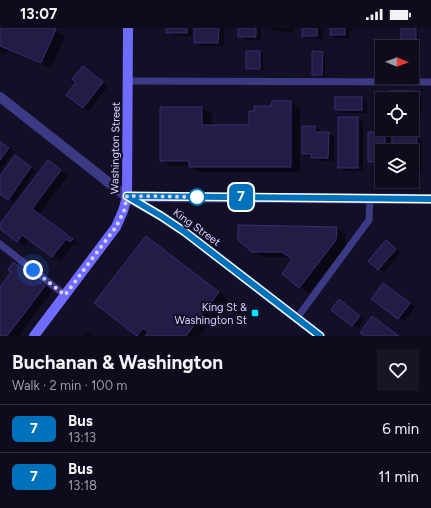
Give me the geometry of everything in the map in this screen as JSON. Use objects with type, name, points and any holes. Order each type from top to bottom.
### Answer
[{"type":"street","name":"Washington Street","points":[[34,336],[116,227],[124,211],[127,196],[128,28]]},
{"type":"street","name":"King Street","points":[[0,97],[127,196],[185,232],[320,336]]},
{"type":"street","points":[[127,196],[431,199]]},
{"type":"lane","points":[[128,81],[431,82]]},
{"type":"lane","points":[[297,318],[369,220],[370,198]]},
{"type":"lane","points":[[0,244],[65,295]]},
{"type":"building","points":[[0,28],[56,29],[41,63],[0,46]]},
{"type":"building","points":[[166,28],[187,28],[187,33],[166,33]]},
{"type":"building","points":[[194,28],[219,28],[218,43],[194,43]]},
{"type":"building","points":[[238,28],[256,28],[256,37],[238,37]]},
{"type":"building","points":[[302,28],[317,28],[317,36],[302,36]]},
{"type":"building","points":[[330,28],[345,28],[345,35],[330,35]]},
{"type":"building","points":[[401,28],[416,28],[416,40],[401,40]]},
{"type":"building","points":[[246,51],[260,51],[260,69],[246,69]]},
{"type":"building","points":[[312,51],[323,52],[322,75],[312,75]]},
{"type":"building","points":[[83,66],[103,82],[83,108],[66,95],[76,82],[72,79]]},
{"type":"building","points":[[388,91],[414,91],[414,92]]},
{"type":"building","points":[[335,97],[362,97],[362,110],[335,110]]},
{"type":"building","points":[[272,101],[291,101],[291,167],[189,167],[189,161],[160,161],[160,107],[202,107],[202,125],[249,125],[249,111],[255,111],[254,106],[271,106]]},
{"type":"building","points":[[338,117],[358,117],[358,168],[338,168]]},
{"type":"building","points":[[302,126],[315,126],[315,132],[329,132],[328,158],[311,158],[311,154],[302,154]]},
{"type":"building","points":[[368,132],[375,132],[375,136],[385,136],[385,144],[375,144],[375,162],[368,162]]},
{"type":"building","points":[[392,136],[417,136],[417,144],[392,144]]},
{"type":"building","points":[[0,141],[9,148],[0,160]]},
{"type":"building","points":[[15,155],[31,167],[8,200],[0,194],[0,176]]},
{"type":"building","points":[[48,160],[61,170],[32,209],[73,239],[70,242],[66,239],[52,257],[22,235],[17,242],[0,229],[0,224]]},
{"type":"building","points":[[238,225],[337,227],[336,240],[299,288],[282,274],[292,259],[282,252],[252,252],[238,240]]},
{"type":"building","points":[[146,236],[219,292],[186,336],[145,336],[148,332],[143,328],[137,336],[94,303]]},
{"type":"building","points":[[386,240],[396,249],[378,270],[368,261]]},
{"type":"building","points":[[13,262],[45,286],[7,336],[0,336],[0,287],[11,272],[8,270]]},
{"type":"building","points":[[383,283],[410,303],[398,319],[371,299]]},
{"type":"building","points":[[339,299],[360,316],[352,326],[331,310]]},
{"type":"building","points":[[372,316],[399,336],[365,336],[360,333]]},
{"type":"bus line","name":"7","points":[[320,336],[185,232],[127,196],[431,199]]},
{"type":"place","name":"King St & Washington St","points":[[255,313]]},
{"type":"route","points":[[33,270],[65,295],[116,227],[124,211],[127,196],[203,197],[197,197]]}]
